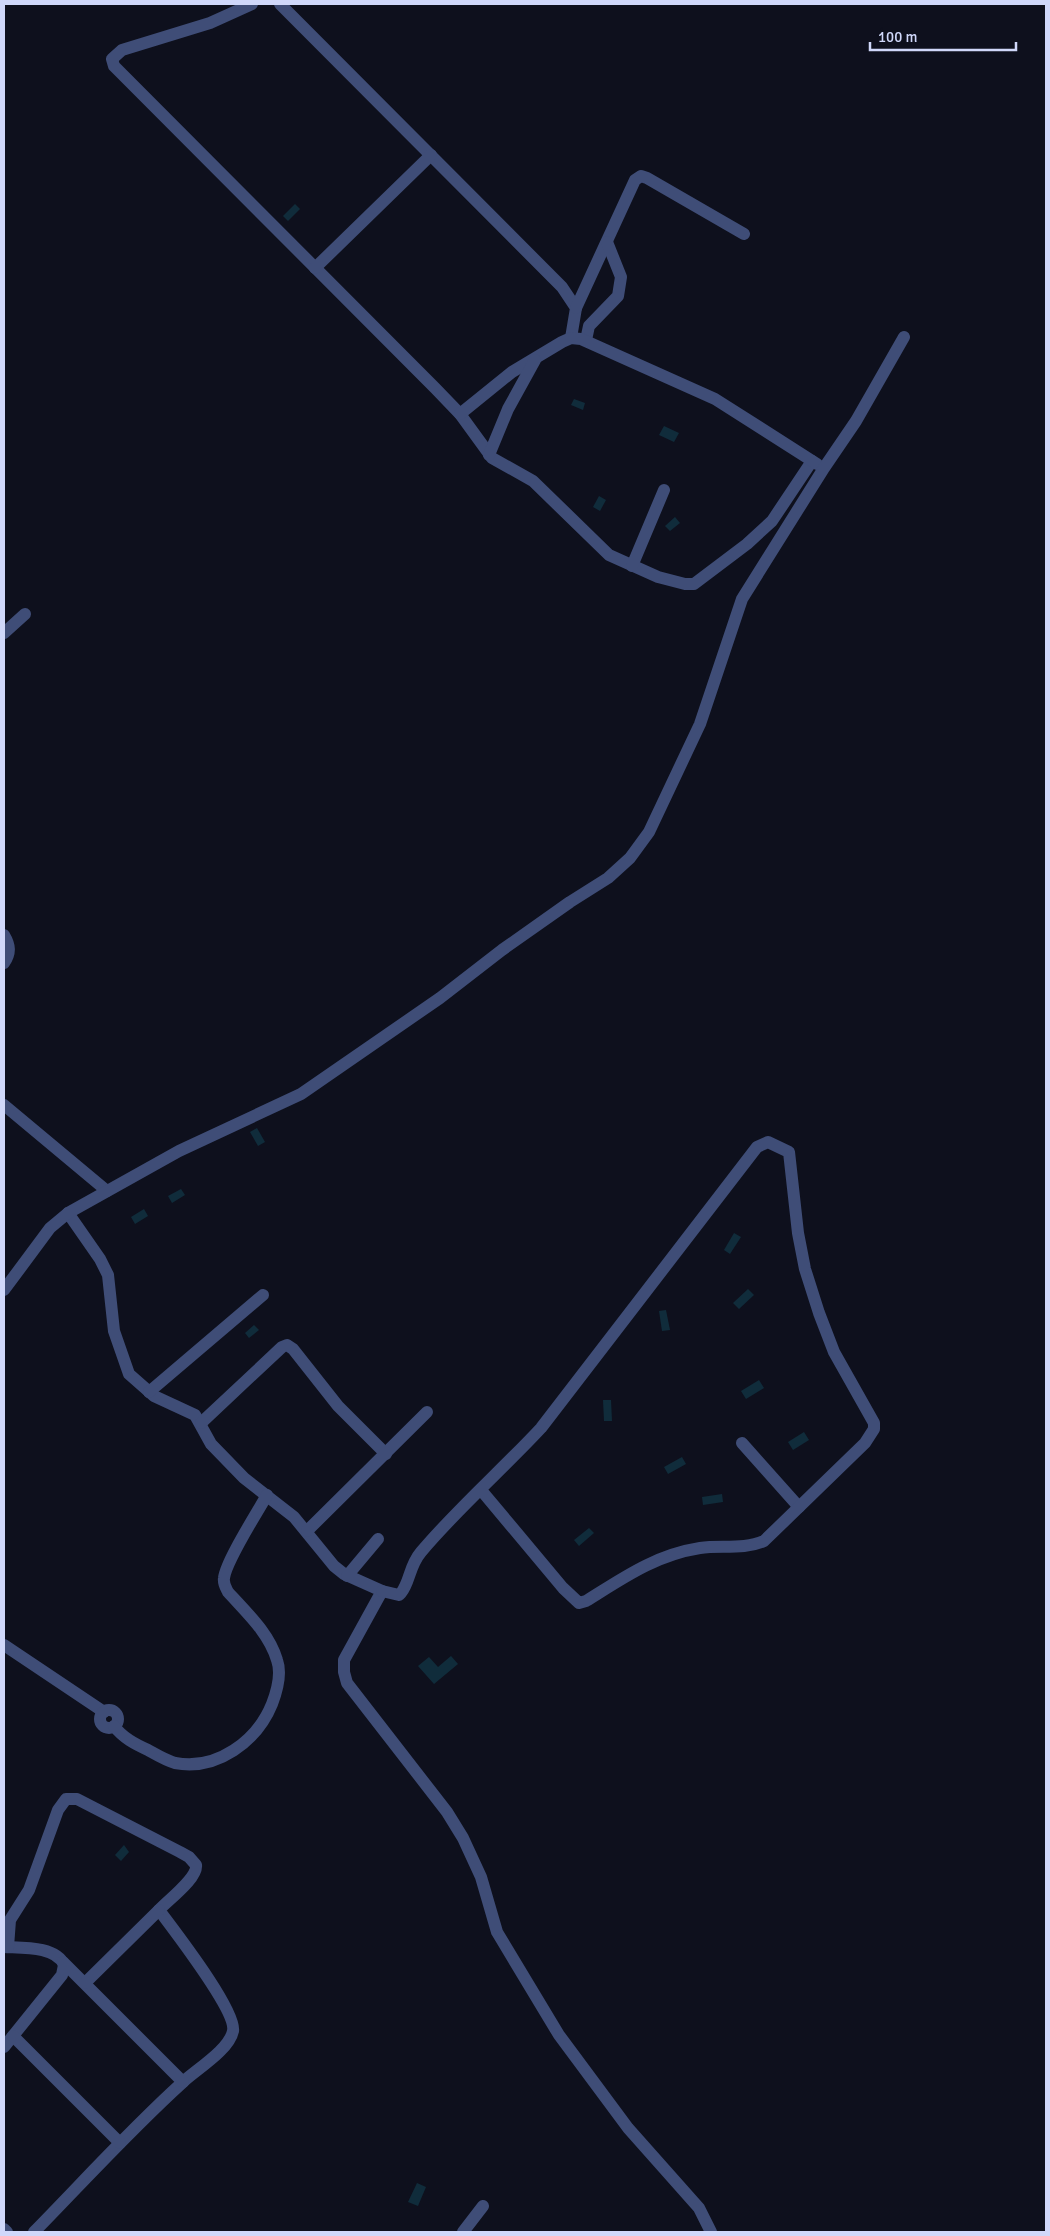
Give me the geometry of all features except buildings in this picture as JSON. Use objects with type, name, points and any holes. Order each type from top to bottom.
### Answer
[{"type":"street","points":[[252,4],[210,23],[122,50],[112,59],[120,73],[460,414],[489,455],[533,481],[609,555],[632,566],[685,584],[698,581],[747,544],[772,521],[812,461]]},
{"type":"street","points":[[280,4],[562,287],[576,308]]},
{"type":"street","points":[[315,268],[431,155]]},
{"type":"street","points":[[571,338],[576,308],[635,180],[640,176],[648,178],[744,234]]},
{"type":"street","points":[[586,340],[589,326],[618,296],[621,277],[607,242]]},
{"type":"street","points":[[4,1290],[50,1228],[68,1212],[179,1151],[301,1094],[424,1009],[570,902],[608,878],[630,858],[649,832],[700,724],[742,600],[824,468],[856,421],[904,337]]},
{"type":"street","points":[[460,414],[494,385],[538,356],[571,338],[586,340],[715,399],[824,468]]},
{"type":"street","points":[[489,455],[508,409],[528,369],[538,356]]},
{"type":"street","points":[[632,566],[664,490]]},
{"type":"street","points":[[4,633],[25,614]]},
{"type":"street","points":[[4,935],[10,948],[4,962]]},
{"type":"street","points":[[4,1105],[107,1191]]},
{"type":"street","points":[[68,1212],[104,1267],[108,1281],[117,1345],[129,1374],[149,1392],[191,1412],[201,1424],[211,1444],[244,1478],[290,1513],[307,1531],[326,1558],[347,1576],[382,1591],[399,1595],[412,1565],[421,1552],[481,1490],[541,1428],[729,1181],[758,1147],[768,1142],[789,1152],[805,1269],[818,1313],[834,1352],[874,1423],[874,1429],[865,1443],[770,1536],[755,1545],[700,1548],[665,1556],[640,1567],[586,1601],[579,1602],[563,1588],[481,1490]]},
{"type":"street","points":[[149,1392],[264,1295]]},
{"type":"street","points":[[201,1424],[282,1347],[287,1345],[293,1349],[338,1406],[386,1454]]},
{"type":"street","points":[[307,1531],[427,1412]]},
{"type":"street","points":[[742,1443],[799,1507]]},
{"type":"street","points":[[4,1645],[104,1712],[101,1717],[102,1724],[108,1728],[114,1726],[125,1738],[162,1758],[175,1762],[192,1763],[212,1760],[236,1749],[250,1738],[265,1719],[276,1694],[279,1675],[277,1659],[256,1622],[228,1592],[224,1582],[229,1563],[267,1496]]},
{"type":"street","points":[[347,1576],[378,1539]]},
{"type":"street","points":[[382,1591],[344,1660],[344,1672],[347,1683],[448,1812],[463,1838],[481,1877],[497,1932],[559,2035],[628,2128],[699,2208],[711,2232]]},
{"type":"street","points":[[85,1983],[194,1874],[197,1868],[193,1860],[111,1816],[77,1799],[69,1798],[63,1802],[58,1810],[29,1890],[10,1920],[6,1947],[48,1952],[59,1957],[183,2082]]},
{"type":"street","points":[[34,2232],[120,2143],[183,2082],[227,2044],[233,2030],[232,2018],[181,1940],[158,1910]]},
{"type":"street","points":[[4,2047],[62,1976],[64,1970],[63,1962]]},
{"type":"street","points":[[13,2036],[120,2143]]},
{"type":"street","points":[[463,2232],[483,2206]]},
{"type":"street","points":[[4,2229],[7,2232]]},
{"type":"water","points":[[295,204],[300,209],[288,221],[283,216]]},
{"type":"water","points":[[574,399],[585,403],[583,410],[571,405]]},
{"type":"water","points":[[664,426],[679,433],[674,442],[659,435]]},
{"type":"water","points":[[599,496],[606,500],[600,511],[593,507]]},
{"type":"water","points":[[675,517],[680,523],[670,531],[665,526]]},
{"type":"water","points":[[257,1128],[265,1142],[258,1146],[250,1132]]},
{"type":"water","points":[[181,1189],[185,1195],[172,1203],[168,1196]]},
{"type":"water","points":[[144,1209],[148,1216],[135,1224],[131,1217]]},
{"type":"water","points":[[734,1233],[741,1237],[730,1254],[724,1250]]},
{"type":"water","points":[[748,1289],[754,1295],[739,1309],[733,1303]]},
{"type":"water","points":[[666,1310],[670,1330],[662,1331],[659,1311]]},
{"type":"water","points":[[254,1325],[259,1330],[249,1338],[245,1333]]},
{"type":"water","points":[[759,1380],[764,1388],[746,1399],[741,1391]]},
{"type":"water","points":[[603,1400],[611,1400],[612,1421],[604,1421]]},
{"type":"water","points":[[804,1432],[809,1440],[793,1450],[788,1442]]},
{"type":"water","points":[[682,1457],[686,1464],[668,1474],[664,1467]]},
{"type":"water","points":[[722,1494],[723,1502],[703,1505],[702,1497]]},
{"type":"water","points":[[589,1528],[594,1533],[579,1546],[574,1540]]},
{"type":"water","points":[[451,1656],[458,1664],[434,1684],[418,1666],[429,1657],[438,1667]]},
{"type":"water","points":[[124,1845],[129,1852],[121,1861],[115,1855]]},
{"type":"water","points":[[417,2183],[426,2187],[418,2206],[408,2202]]}]
